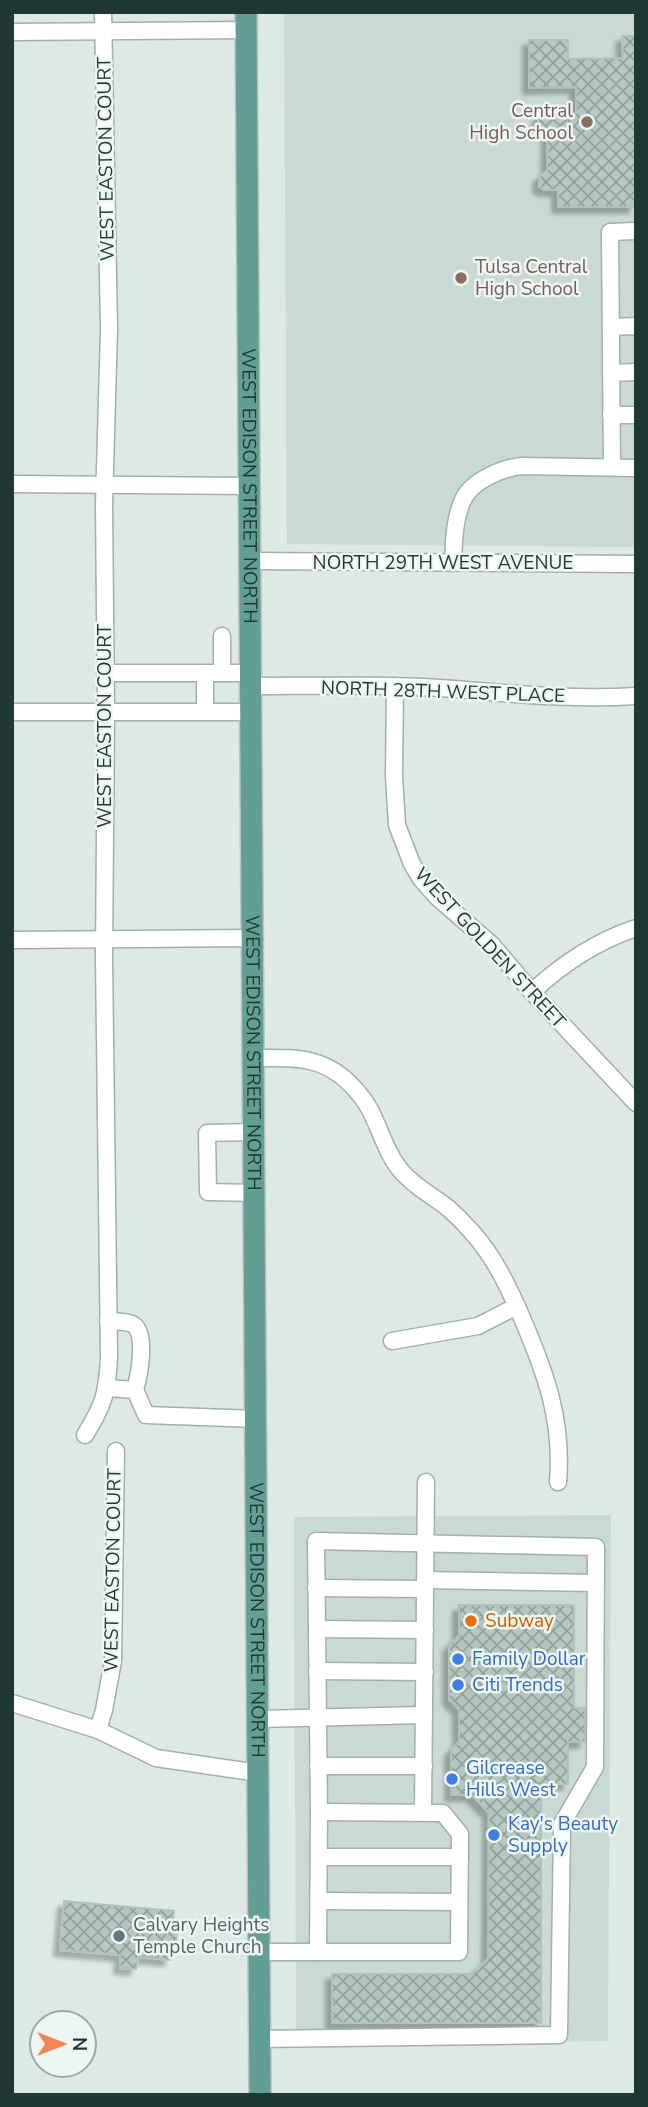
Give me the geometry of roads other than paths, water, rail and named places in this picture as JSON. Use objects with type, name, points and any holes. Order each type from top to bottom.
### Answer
[{"type":"main road","name":"WEST EDISON STREET NORTH","points":[[246,21],[260,2095]]},
{"type":"street","name":"WEST EASTON COURT","points":[[85,1435],[99,1412],[107,1388],[109,1358],[104,940],[105,484],[109,330],[103,12]]},
{"type":"street","points":[[12,32],[103,31],[246,21]]},
{"type":"street","points":[[612,467],[610,232],[636,231]]},
{"type":"street","points":[[611,327],[636,326]]},
{"type":"street","points":[[611,373],[636,372]]},
{"type":"street","points":[[611,415],[636,415]]},
{"type":"street","points":[[453,563],[454,532],[462,499],[478,483],[491,475],[509,467],[522,466],[636,468]]},
{"type":"street","points":[[12,484],[250,485]]},
{"type":"street","name":"NORTH 29TH WEST AVENUE","points":[[250,561],[636,564]]},
{"type":"street","points":[[222,636],[222,673]]},
{"type":"street","name":"NORTH 28TH WEST PLACE","points":[[105,673],[222,673],[251,679],[453,689],[522,696],[636,696]]},
{"type":"street","points":[[205,673],[205,712]]},
{"type":"street","name":"WEST GOLDEN STREET","points":[[395,686],[394,776],[397,825],[412,864],[437,897],[492,945],[636,1103]]},
{"type":"street","points":[[12,712],[251,712]]},
{"type":"street","points":[[532,992],[551,974],[594,946],[636,928]]},
{"type":"street","points":[[12,940],[252,938]]},
{"type":"street","points":[[253,1058],[299,1058],[335,1070],[347,1080],[372,1112],[393,1161],[405,1176],[447,1208],[472,1232],[503,1274],[551,1390],[560,1454],[558,1482]]},
{"type":"street","points":[[254,1132],[207,1133],[208,1192],[255,1193]]},
{"type":"street","points":[[392,1341],[478,1326],[517,1307]]},
{"type":"street","points":[[108,1321],[130,1323],[138,1329],[141,1336],[139,1374],[135,1390],[146,1415],[257,1419]]},
{"type":"street","points":[[107,1388],[135,1390]]},
{"type":"street","name":"WEST EASTON COURT","points":[[98,1730],[113,1661],[116,1451]]},
{"type":"street","points":[[423,1812],[426,1482]]},
{"type":"street","points":[[260,2039],[559,2035],[562,1824],[596,1767],[596,1547],[316,1541],[318,1952]]},
{"type":"street","points":[[316,1588],[596,1583]]},
{"type":"street","points":[[317,1629],[425,1630]]},
{"type":"street","points":[[317,1671],[425,1672]]},
{"type":"street","points":[[12,1703],[98,1730],[156,1758],[258,1773]]},
{"type":"street","points":[[258,1719],[425,1715]]},
{"type":"street","points":[[318,1766],[424,1766]]},
{"type":"street","points":[[259,1952],[459,1952],[460,1834],[443,1813],[319,1812]]},
{"type":"street","points":[[319,1857],[460,1857]]},
{"type":"street","points":[[319,1901],[459,1902]]},
{"type":"place","name":"Central High School","points":[[587,122]]},
{"type":"place","name":"Tulsa Central High School","points":[[461,278]]},
{"type":"place","name":"Subway","points":[[471,1621]]},
{"type":"place","name":"Family Dollar","points":[[458,1659]]},
{"type":"place","name":"Citi Trends","points":[[458,1685]]},
{"type":"place","name":"Gilcrease Hills West","points":[[452,1779]]},
{"type":"place","name":"Kay's Beauty Supply","points":[[494,1835]]},
{"type":"place","name":"Calvary Heights Temple Church","points":[[119,1936]]}]
